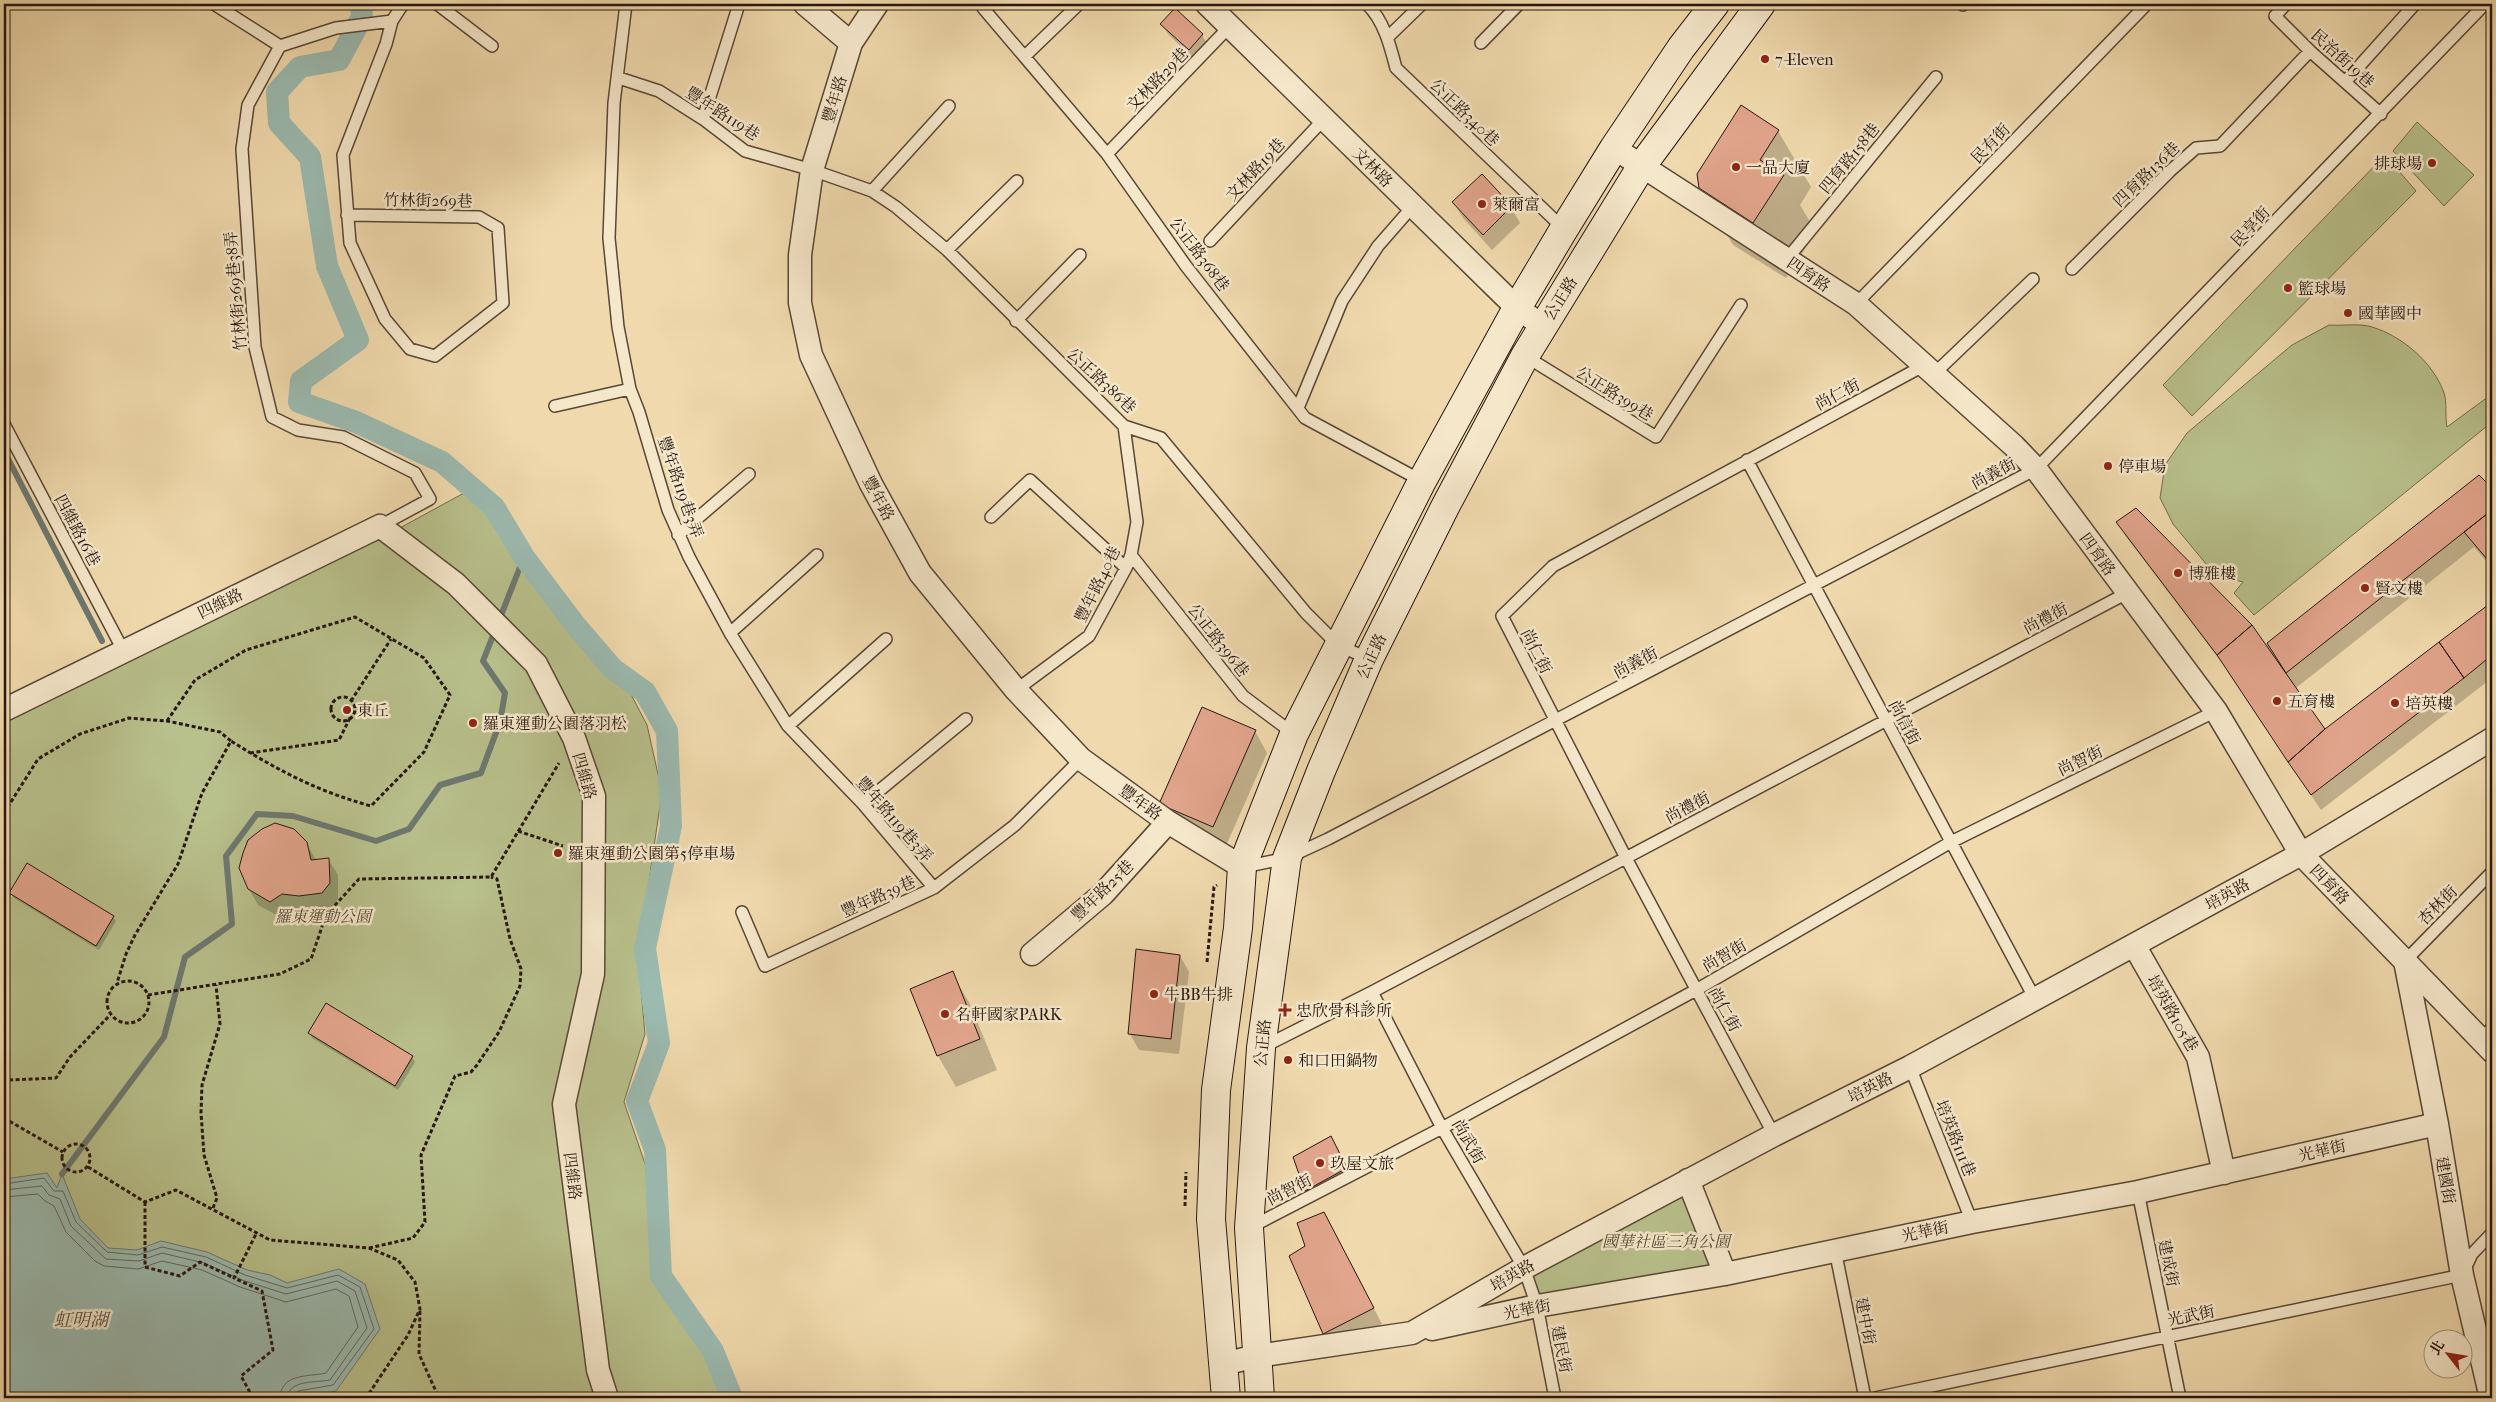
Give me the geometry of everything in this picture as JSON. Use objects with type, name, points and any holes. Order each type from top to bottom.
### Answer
[{"type":"street","points":[[806,4],[851,43]]},
{"type":"street","name":"豐年路","points":[[877,4],[851,43],[812,170],[800,255],[800,303],[812,355],[871,484],[920,573],[1016,690],[1081,759],[1168,822],[1242,867]]},
{"type":"street","name":"文林路","points":[[1206,4],[1517,308],[1543,326]]},
{"type":"street","name":"公正路","points":[[1226,1398],[1211,1219],[1216,1090],[1238,928],[1242,867],[1294,734],[1422,481],[1517,308],[1564,229],[1614,148],[1681,48],[1715,4]]},
{"type":"street","name":"公正路","points":[[1260,1398],[1249,1228],[1260,1048],[1288,858],[1321,771],[1369,659],[1444,507],[1525,356],[1642,167],[1760,4]]},
{"type":"street","name":"四育路","points":[[1614,148],[1856,304],[2036,469],[2216,711],[2301,854],[2405,961],[2488,1039]]},
{"type":"street","name":"四維路","points":[[4,710],[123,650],[380,526],[456,584],[536,664],[574,738],[594,796],[593,974],[564,1104],[598,1370],[607,1398]]},
{"type":"street","name":"培英路","points":[[1223,1364],[1257,1356],[1412,1333],[1524,1268],[1774,1135],[1910,1067],[2301,854],[2492,739]]},
{"type":"street","name":"豐年路25巷","points":[[1032,954],[1103,894],[1168,822]]},
{"type":"street","name":"培英路105巷","points":[[2134,945],[2198,1057],[2224,1173]]},
{"type":"street","name":"建國街","points":[[2405,961],[2437,1124],[2462,1275],[2491,1398]]},
{"type":"street","name":"光華街","points":[[1412,1333],[1537,1306],[1725,1274],[1972,1222],[2138,1192],[2437,1124]]},
{"type":"street","points":[[1688,1180],[1725,1274]]},
{"type":"lane","points":[[214,4],[280,46],[336,28],[386,21]]},
{"type":"lane","name":"竹林街269巷","points":[[347,215],[480,217],[498,228],[503,303],[434,356],[410,349],[385,319],[350,243],[347,215],[343,155],[386,44],[386,21],[403,4]]},
{"type":"lane","points":[[437,4],[492,46]]},
{"type":"lane","name":"豐年路119巷3弄","points":[[626,4],[619,78],[614,103],[609,238],[618,327],[630,389],[639,412],[668,510],[678,535],[730,633],[788,726],[863,804],[934,888]]},
{"type":"lane","points":[[703,119],[739,4]]},
{"type":"lane","points":[[1025,56],[1078,4]]},
{"type":"lane","name":"公正路340巷","points":[[1367,4],[1374,10],[1388,36],[1396,68],[1564,229]]},
{"type":"lane","points":[[1388,36],[1422,4]]},
{"type":"lane","points":[[1481,42],[1519,4]]},
{"type":"lane","name":"民有街","points":[[1856,304],[2147,4]]},
{"type":"lane","name":"民治街19巷","points":[[2286,4],[2275,16],[2310,51],[2381,114]]},
{"type":"lane","points":[[2345,82],[2415,4]]},
{"type":"lane","name":"民享街","points":[[2036,469],[2381,114],[2485,4]]},
{"type":"lane","name":"公正路368巷","points":[[983,8],[1107,154],[1186,266],[1305,418],[1422,481]]},
{"type":"lane","name":"文林路29巷","points":[[1107,154],[1230,26]]},
{"type":"lane","name":"竹林街269巷38弄","points":[[280,46],[248,105],[242,149],[254,347],[272,417],[298,430],[343,437],[415,473],[430,499],[380,526]]},
{"type":"lane","name":"四育路136巷","points":[[2072,269],[2196,148],[2220,146],[2310,51]]},
{"type":"lane","name":"四育路158巷","points":[[1787,258],[1936,77]]},
{"type":"lane","name":"豐年路119巷","points":[[619,78],[659,91],[703,119],[745,151],[812,170]]},
{"type":"lane","points":[[872,190],[949,106]]},
{"type":"lane","name":"文林路19巷","points":[[1210,241],[1324,119]]},
{"type":"lane","name":"公正路386巷","points":[[812,170],[872,190],[896,207],[947,250],[1016,321],[1124,426],[1161,438],[1306,613],[1338,645],[1369,659]]},
{"type":"lane","points":[[947,250],[1018,181]]},
{"type":"lane","points":[[1298,408],[1342,301],[1378,246],[1413,206]]},
{"type":"lane","points":[[1016,321],[1080,255]]},
{"type":"lane","points":[[1928,370],[2034,279]]},
{"type":"lane","name":"公正路399巷","points":[[1525,356],[1656,437],[1741,304]]},
{"type":"lane","name":"尚仁街","points":[[1774,1135],[1626,858],[1502,616],[1552,566],[1747,460],[1928,370]]},
{"type":"lane","points":[[555,406],[630,389]]},
{"type":"lane","name":"四維路16巷","points":[[4,424],[123,650]]},
{"type":"lane","name":"豐年路40巷","points":[[1016,690],[1089,636],[1126,568],[1131,555],[1137,522],[1124,426]]},
{"type":"lane","name":"尚信街","points":[[1747,460],[2035,999]]},
{"type":"lane","name":"尚義街","points":[[1242,867],[1288,858],[1555,722],[2036,469]]},
{"type":"lane","points":[[678,535],[749,474]]},
{"type":"lane","points":[[991,517],[1030,480],[1126,568]]},
{"type":"lane","points":[[730,633],[816,555]]},
{"type":"lane","name":"公正路396巷","points":[[1131,555],[1243,696],[1294,734]]},
{"type":"lane","name":"尚禮街","points":[[1260,1048],[1372,992],[2127,592]]},
{"type":"lane","points":[[788,726],[886,638]]},
{"type":"lane","name":"尚智街","points":[[1249,1228],[1442,1128],[1696,990],[1951,842],[2216,711]]},
{"type":"lane","points":[[863,804],[966,719]]},
{"type":"lane","name":"豐年路39巷","points":[[742,912],[765,966],[934,888],[1015,825],[1081,759]]},
{"type":"lane","name":"杏林街","points":[[2405,961],[2492,872]]},
{"type":"lane","name":"尚武街","points":[[1372,992],[1442,1128],[1524,1268],[1537,1306]]},
{"type":"lane","name":"培英路111巷","points":[[1910,1067],[1972,1222]]},
{"type":"lane","name":"建成街","points":[[2138,1192],[2180,1398]]},
{"type":"lane","points":[[2462,1275],[2472,1254],[2492,1233]]},
{"type":"lane","name":"建中街","points":[[1835,1250],[1865,1398]]},
{"type":"lane","name":"光武街","points":[[1875,1398],[2462,1275]]},
{"type":"lane","name":"建民街","points":[[1537,1306],[1556,1398]]},
{"type":"path","points":[[4,814],[38,760],[80,734],[129,718],[166,721],[220,732],[278,771],[333,796],[371,806],[424,752],[450,695],[424,658],[355,617],[246,650],[195,680],[166,721]]},
{"type":"path","points":[[250,753],[339,740],[354,712],[351,701],[392,639]]},
{"type":"path","points":[[350,718],[342,720],[335,717],[332,707],[335,700],[342,697],[351,701]]},
{"type":"path","points":[[491,877],[574,738]]},
{"type":"path","points":[[117,983],[131,981],[138,983],[148,995],[149,1007],[146,1013],[136,1022],[122,1023],[110,1015],[107,1008],[108,994],[117,983],[129,948],[178,864],[202,793],[231,741]]},
{"type":"path","points":[[518,831],[562,846]]},
{"type":"path","points":[[145,1202],[176,1190],[270,1240],[369,1248],[413,1238],[425,1222],[426,1204],[422,1192],[421,1155],[455,1076],[471,1072],[478,1066],[499,1032],[520,986],[521,969],[508,931],[497,879],[491,877],[360,879],[326,914],[311,959],[280,974],[148,995]]},
{"type":"path","points":[[212,1208],[217,1198],[204,1155],[200,1112],[202,1085],[220,1024],[216,985]]},
{"type":"path","points":[[4,1084],[9,1080],[56,1078],[70,1057],[110,1015]]},
{"type":"path","points":[[4,1118],[63,1152]]},
{"type":"path","points":[[70,1145],[84,1146],[90,1153],[88,1167],[80,1172],[71,1172],[64,1166],[63,1152],[70,1145]]},
{"type":"path","points":[[88,1167],[145,1202]]},
{"type":"path","points":[[145,1202],[145,1267],[180,1276],[200,1262],[262,1291],[273,1350],[241,1376],[253,1398]]},
{"type":"path","points":[[234,1278],[257,1232]]},
{"type":"path","points":[[369,1248],[398,1260],[416,1282],[420,1309],[420,1354],[439,1398]]},
{"type":"path","points":[[366,1398],[408,1335],[420,1309]]},
{"type":"path","points":[[680,1398],[706,1398]]},
{"type":"green space","name":"排球場","points":[[2417,122],[2474,175],[2444,206],[2393,151]]},
{"type":"green space","name":"籃球場","points":[[2385,155],[2416,191],[2192,416],[2163,385]]},
{"type":"green space","points":[[2329,325],[2372,327],[2394,337],[2415,352],[2432,371],[2444,393],[2447,427],[2492,394],[2492,422],[2254,615],[2234,593],[2243,582],[2227,578],[2207,565],[2173,524],[2160,498],[2165,465],[2187,433],[2292,345]]},
{"type":"green space","name":"羅東運動公園","points":[[475,487],[525,569],[612,658],[647,725],[662,792],[638,956],[645,1034],[624,1102],[654,1190],[668,1286],[716,1369],[724,1398],[4,1398],[4,718],[190,623],[376,541]]},
{"type":"green space","name":"國華社區三角公園","points":[[1688,1180],[1725,1274],[1537,1306],[1524,1268]]},
{"type":"water","name":"虹明湖","points":[[47,1173],[57,1188],[62,1174],[80,1219],[108,1248],[137,1250],[161,1241],[207,1252],[247,1270],[270,1275],[287,1283],[339,1269],[365,1284],[380,1329],[336,1391],[294,1398],[4,1398],[4,1179]]},
{"type":"building","points":[[1175,8],[1203,34],[1189,50],[1160,24]]},
{"type":"building","name":"一品大廈","points":[[1741,105],[1779,130],[1760,160],[1784,175],[1753,223],[1699,188],[1697,174]]},
{"type":"building","name":"萊爾富","points":[[1482,174],[1512,206],[1483,235],[1452,202]]},
{"type":"building","name":"賢文樓","points":[[2479,475],[2492,488],[2492,510],[2286,673],[2267,643]]},
{"type":"building","name":"博雅樓","points":[[2136,508],[2252,625],[2217,655],[2116,522]]},
{"type":"building","points":[[2492,510],[2492,565],[2464,532]]},
{"type":"building","points":[[2492,602],[2492,655],[2464,678],[2439,642]]},
{"type":"building","name":"五育樓","points":[[2252,625],[2325,729],[2288,762],[2217,655]]},
{"type":"building","name":"培英樓","points":[[2439,642],[2464,678],[2311,795],[2288,762],[2325,729]]},
{"type":"building","points":[[1202,707],[1256,730],[1213,827],[1159,804]]},
{"type":"building","points":[[275,823],[294,829],[307,842],[311,860],[329,858],[330,883],[322,893],[299,896],[282,894],[270,902],[248,889],[239,868],[248,840],[262,829]]},
{"type":"building","points":[[27,863],[114,916],[96,946],[9,893]]},
{"type":"building","name":"牛BB牛排","points":[[1136,949],[1180,955],[1171,1039],[1128,1034]]},
{"type":"building","name":"名軒國家PARK","points":[[953,971],[980,1039],[937,1056],[910,989]]},
{"type":"building","points":[[326,1003],[413,1056],[395,1086],[308,1033]]},
{"type":"building","name":"玖屋文旅","points":[[1331,1136],[1347,1168],[1305,1191],[1293,1157]]},
{"type":"building","points":[[1324,1212],[1374,1308],[1323,1334],[1289,1256],[1305,1246],[1297,1223]]},
{"type":"waterway","points":[[361,4],[362,17],[339,60],[300,67],[277,92],[279,123],[310,157],[327,266],[358,340],[301,381],[299,402],[356,422],[442,462],[494,507],[524,557],[576,626],[613,669],[645,692],[667,731],[671,826],[645,948],[659,1043],[637,1101],[655,1150],[661,1276],[713,1351],[732,1398]]},
{"type":"waterway","points":[[4,451],[102,641]]},
{"type":"waterway","points":[[62,1174],[164,1037],[185,957],[232,924],[226,856],[257,814],[293,816],[376,841],[409,829],[440,785],[481,773],[500,722],[505,693],[483,661],[524,557]]},
{"type":"place","name":"7-Eleven","points":[[1765,59]]},
{"type":"place","name":"排球場","points":[[2432,163]]},
{"type":"place","name":"一品大廈","points":[[1736,167]]},
{"type":"place","name":"萊爾富","points":[[1482,204]]},
{"type":"place","name":"籃球場","points":[[2288,288]]},
{"type":"place","name":"國華國中","points":[[2348,313]]},
{"type":"place","name":"停車場","points":[[2108,466]]},
{"type":"place","name":"博雅樓","points":[[2178,573]]},
{"type":"place","name":"賢文樓","points":[[2365,588]]},
{"type":"place","name":"五育樓","points":[[2277,701]]},
{"type":"place","name":"培英樓","points":[[2395,703]]},
{"type":"place","name":"東丘","points":[[347,710]]},
{"type":"place","name":"羅東運動公園落羽松","points":[[473,723]]},
{"type":"place","name":"羅東運動公園第5停車場","points":[[558,853]]},
{"type":"place","name":"牛BB牛排","points":[[1154,994]]},
{"type":"place","name":"忠欣骨科診所","points":[[1285,1010]]},
{"type":"place","name":"名軒國家PARK","points":[[945,1014]]},
{"type":"place","name":"和口田鍋物","points":[[1288,1060]]},
{"type":"place","name":"玖屋文旅","points":[[1320,1163]]}]
